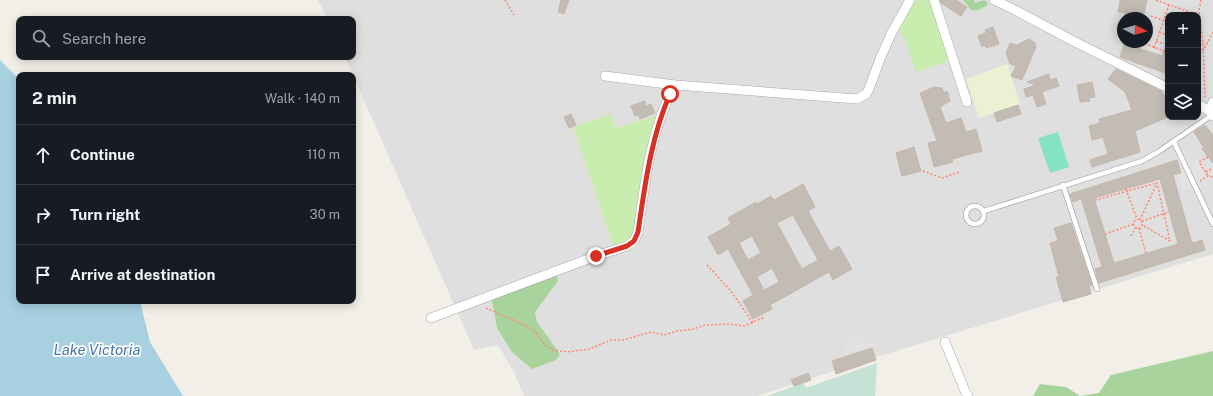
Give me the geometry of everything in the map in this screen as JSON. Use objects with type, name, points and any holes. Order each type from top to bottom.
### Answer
[{"type":"street","points":[[605,76],[675,85],[857,99],[866,94],[869,89],[883,53],[910,0]]},
{"type":"street","points":[[934,0],[967,102]]},
{"type":"street","points":[[994,0],[1165,87]]},
{"type":"street","points":[[431,318],[596,256],[627,246],[634,241],[638,232],[650,158],[666,104],[675,85]]},
{"type":"street","points":[[1208,111],[1213,102]]},
{"type":"street","points":[[945,342],[968,396]]},
{"type":"lane","points":[[984,211],[1142,161],[1174,142],[1208,111]]},
{"type":"lane","points":[[1174,142],[1213,224]]},
{"type":"lane","points":[[1063,185],[1097,289]]},
{"type":"lane","points":[[973,206],[979,207],[984,211],[984,218],[979,223],[973,224],[966,216],[967,210],[973,206]]},
{"type":"path","points":[[505,0],[514,15]]},
{"type":"path","points":[[1156,0],[1190,12]]},
{"type":"path","points":[[1200,12],[1201,0]]},
{"type":"path","points":[[1165,52],[1154,48],[1169,5]]},
{"type":"path","points":[[1153,17],[1163,21]]},
{"type":"path","points":[[1201,29],[1204,49],[1208,111]]},
{"type":"path","points":[[1159,32],[1165,34]]},
{"type":"path","points":[[1201,50],[1204,49],[1213,32]]},
{"type":"path","points":[[1156,41],[1164,44]]},
{"type":"path","points":[[1208,156],[1199,162],[1208,176]]},
{"type":"path","points":[[1206,172],[1213,168]]},
{"type":"path","points":[[923,170],[942,178],[959,172]]},
{"type":"path","points":[[1193,184],[1208,176],[1213,177]]},
{"type":"path","points":[[1095,200],[1126,190],[1157,183]]},
{"type":"path","points":[[1126,190],[1142,225],[1170,241],[1157,183]]},
{"type":"path","points":[[1139,220],[1157,183]]},
{"type":"path","points":[[1105,234],[1134,224],[1134,221],[1169,212]]},
{"type":"path","points":[[1134,224],[1139,228]]},
{"type":"path","points":[[1139,228],[1142,225]]},
{"type":"path","points":[[1131,236],[1136,227]]},
{"type":"path","points":[[1139,228],[1146,254]]},
{"type":"path","points":[[707,265],[731,291],[753,323]]},
{"type":"path","points":[[483,307],[533,329],[545,345],[553,350],[567,352],[589,349],[611,340],[623,340],[651,332],[664,335],[705,325],[729,324],[744,326],[765,317]]},
{"type":"shaded area","points":[[318,0],[1213,0],[1213,254],[880,356],[757,396],[524,396],[514,372],[498,345],[474,350],[356,82],[356,72],[352,72],[346,60],[356,60],[356,16],[326,16]]},
{"type":"shaded area","points":[[1186,148],[1191,160],[1197,157],[1210,179],[1183,191],[1176,174],[1181,172],[1175,154]]},
{"type":"shaded area","points":[[853,333],[873,346],[846,354],[845,349],[850,334]]},
{"type":"green space","points":[[913,0],[931,0],[951,60],[916,72],[907,45],[898,27]]},
{"type":"green space","points":[[963,0],[974,0],[975,3],[984,0],[988,5],[976,11],[971,10]]},
{"type":"green space","points":[[1007,64],[1020,104],[979,118],[966,79]]},
{"type":"green space","points":[[611,114],[616,128],[655,116],[642,171],[631,241],[613,246],[573,127]]},
{"type":"green space","points":[[1058,132],[1069,167],[1050,173],[1038,138]]},
{"type":"green space","points":[[556,273],[558,281],[535,312],[537,322],[560,354],[556,360],[532,369],[512,352],[497,328],[492,300]]},
{"type":"green space","points":[[1213,351],[1213,396],[1080,396],[1099,393],[1111,375]]},
{"type":"green space","points":[[877,363],[875,396],[767,396],[803,383],[806,388]]},
{"type":"green space","points":[[1040,384],[1066,387],[1080,396],[1033,396]]},
{"type":"water","name":"Lake Victoria","points":[[0,60],[16,76],[16,304],[141,304],[150,342],[183,396],[0,396]]},
{"type":"building","points":[[561,0],[569,0],[564,14],[558,12]]},
{"type":"building","points":[[940,0],[956,0],[967,7],[961,16],[941,3]]},
{"type":"building","points":[[1120,0],[1147,0],[1144,12],[1118,12]]},
{"type":"building","points":[[993,27],[999,44],[986,48],[985,45],[982,47],[978,36],[986,33],[985,30]]},
{"type":"building","points":[[1029,39],[1035,43],[1036,47],[1022,80],[1011,76],[1016,66],[1010,64],[1006,53],[1010,43],[1017,45]]},
{"type":"building","points":[[1165,47],[1165,73],[1120,57],[1123,48],[1138,48],[1162,56]]},
{"type":"building","points":[[1116,69],[1161,91],[1165,96],[1165,118],[1135,131],[1140,152],[1092,167],[1090,160],[1108,154],[1103,137],[1092,140],[1089,126],[1100,123],[1099,119],[1132,110],[1125,92],[1108,79]]},
{"type":"building","points":[[1049,74],[1050,80],[1056,78],[1059,86],[1042,92],[1046,104],[1037,107],[1033,95],[1026,97],[1024,89],[1036,85],[1027,82]]},
{"type":"building","points":[[1092,82],[1095,97],[1089,98],[1090,101],[1080,102],[1077,85]]},
{"type":"building","points":[[934,87],[942,88],[944,93],[947,91],[950,101],[940,107],[946,123],[961,118],[966,132],[976,129],[982,151],[952,159],[953,162],[934,167],[928,143],[937,141],[920,93]]},
{"type":"building","points":[[645,101],[646,106],[651,104],[655,113],[640,119],[638,115],[635,116],[631,106]]},
{"type":"building","points":[[1018,105],[1021,114],[997,122],[994,113]]},
{"type":"building","points":[[571,114],[576,125],[569,128],[564,117]]},
{"type":"building","points":[[1205,125],[1213,135],[1213,163],[1202,149],[1204,148],[1194,132]]},
{"type":"building","points":[[914,147],[921,171],[902,176],[896,153]]},
{"type":"building","points":[[1177,160],[1181,173],[1173,175],[1191,240],[1193,243],[1202,240],[1205,250],[1099,283],[1095,269],[1102,267],[1082,201],[1081,199],[1073,202],[1070,194]],"holes":[[[1160,179],[1178,244],[1114,263],[1094,198]]]},
{"type":"building","points":[[803,184],[815,207],[808,211],[830,251],[839,246],[852,269],[833,280],[829,272],[770,305],[772,309],[753,319],[743,301],[753,295],[728,249],[718,255],[708,237],[731,224],[728,218],[756,202],[757,204],[771,196],[774,200]],"holes":[[[793,215],[818,260],[802,269],[777,223]],[[752,236],[761,253],[748,260],[739,243]],[[772,268],[779,282],[764,290],[757,277]]]},
{"type":"building","points":[[1071,223],[1092,285],[1089,286],[1091,294],[1063,302],[1056,277],[1059,277],[1050,243],[1058,241],[1054,228]]},
{"type":"building","points":[[872,348],[876,360],[836,374],[832,361]]},
{"type":"building","points":[[808,373],[811,380],[794,386],[791,380]]},
{"type":"route","points":[[596,256],[627,246],[634,241],[638,232],[650,158],[670,94]]}]
